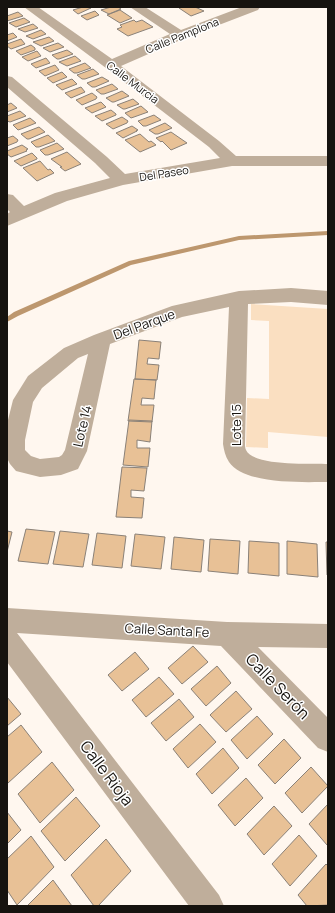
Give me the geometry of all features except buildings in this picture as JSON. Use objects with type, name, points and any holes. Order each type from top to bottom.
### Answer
[{"type":"street","name":"Calle Murcia","points":[[30,7],[111,65],[214,144],[232,162]]},
{"type":"street","points":[[136,7],[180,35]]},
{"type":"street","name":"Calle Pamplona","points":[[111,65],[180,35],[253,7]]},
{"type":"street","points":[[7,80],[95,155],[121,180]]},
{"type":"street","name":"Del Paseo","points":[[14,216],[61,198],[121,180],[232,162],[328,161]]},
{"type":"street","points":[[7,199],[14,216]]},
{"type":"street","name":"Del Parque","points":[[14,440],[23,400],[35,382],[71,353],[101,340],[179,311],[239,298],[291,294],[328,298]]},
{"type":"street","name":"Lote 15","points":[[239,298],[234,444],[237,456],[248,464],[264,470],[328,473]]},
{"type":"street","name":"Lote 14","points":[[14,440],[14,450],[18,458],[24,464],[40,468],[61,466],[70,462],[76,451],[101,340]]},
{"type":"street","name":"Calle Santa Fe","points":[[7,620],[227,634],[328,636]]},
{"type":"street","name":"Calle Serón","points":[[227,634],[328,738]]},
{"type":"street","name":"Calle Rioja","points":[[7,640],[208,906]]},
{"type":"shaded area","points":[[251,304],[328,309],[328,437],[268,432],[268,448],[246,447],[247,398],[269,399],[269,321],[251,320]]},
{"type":"waterway","points":[[7,320],[16,314],[129,263],[239,238],[328,233]]}]
